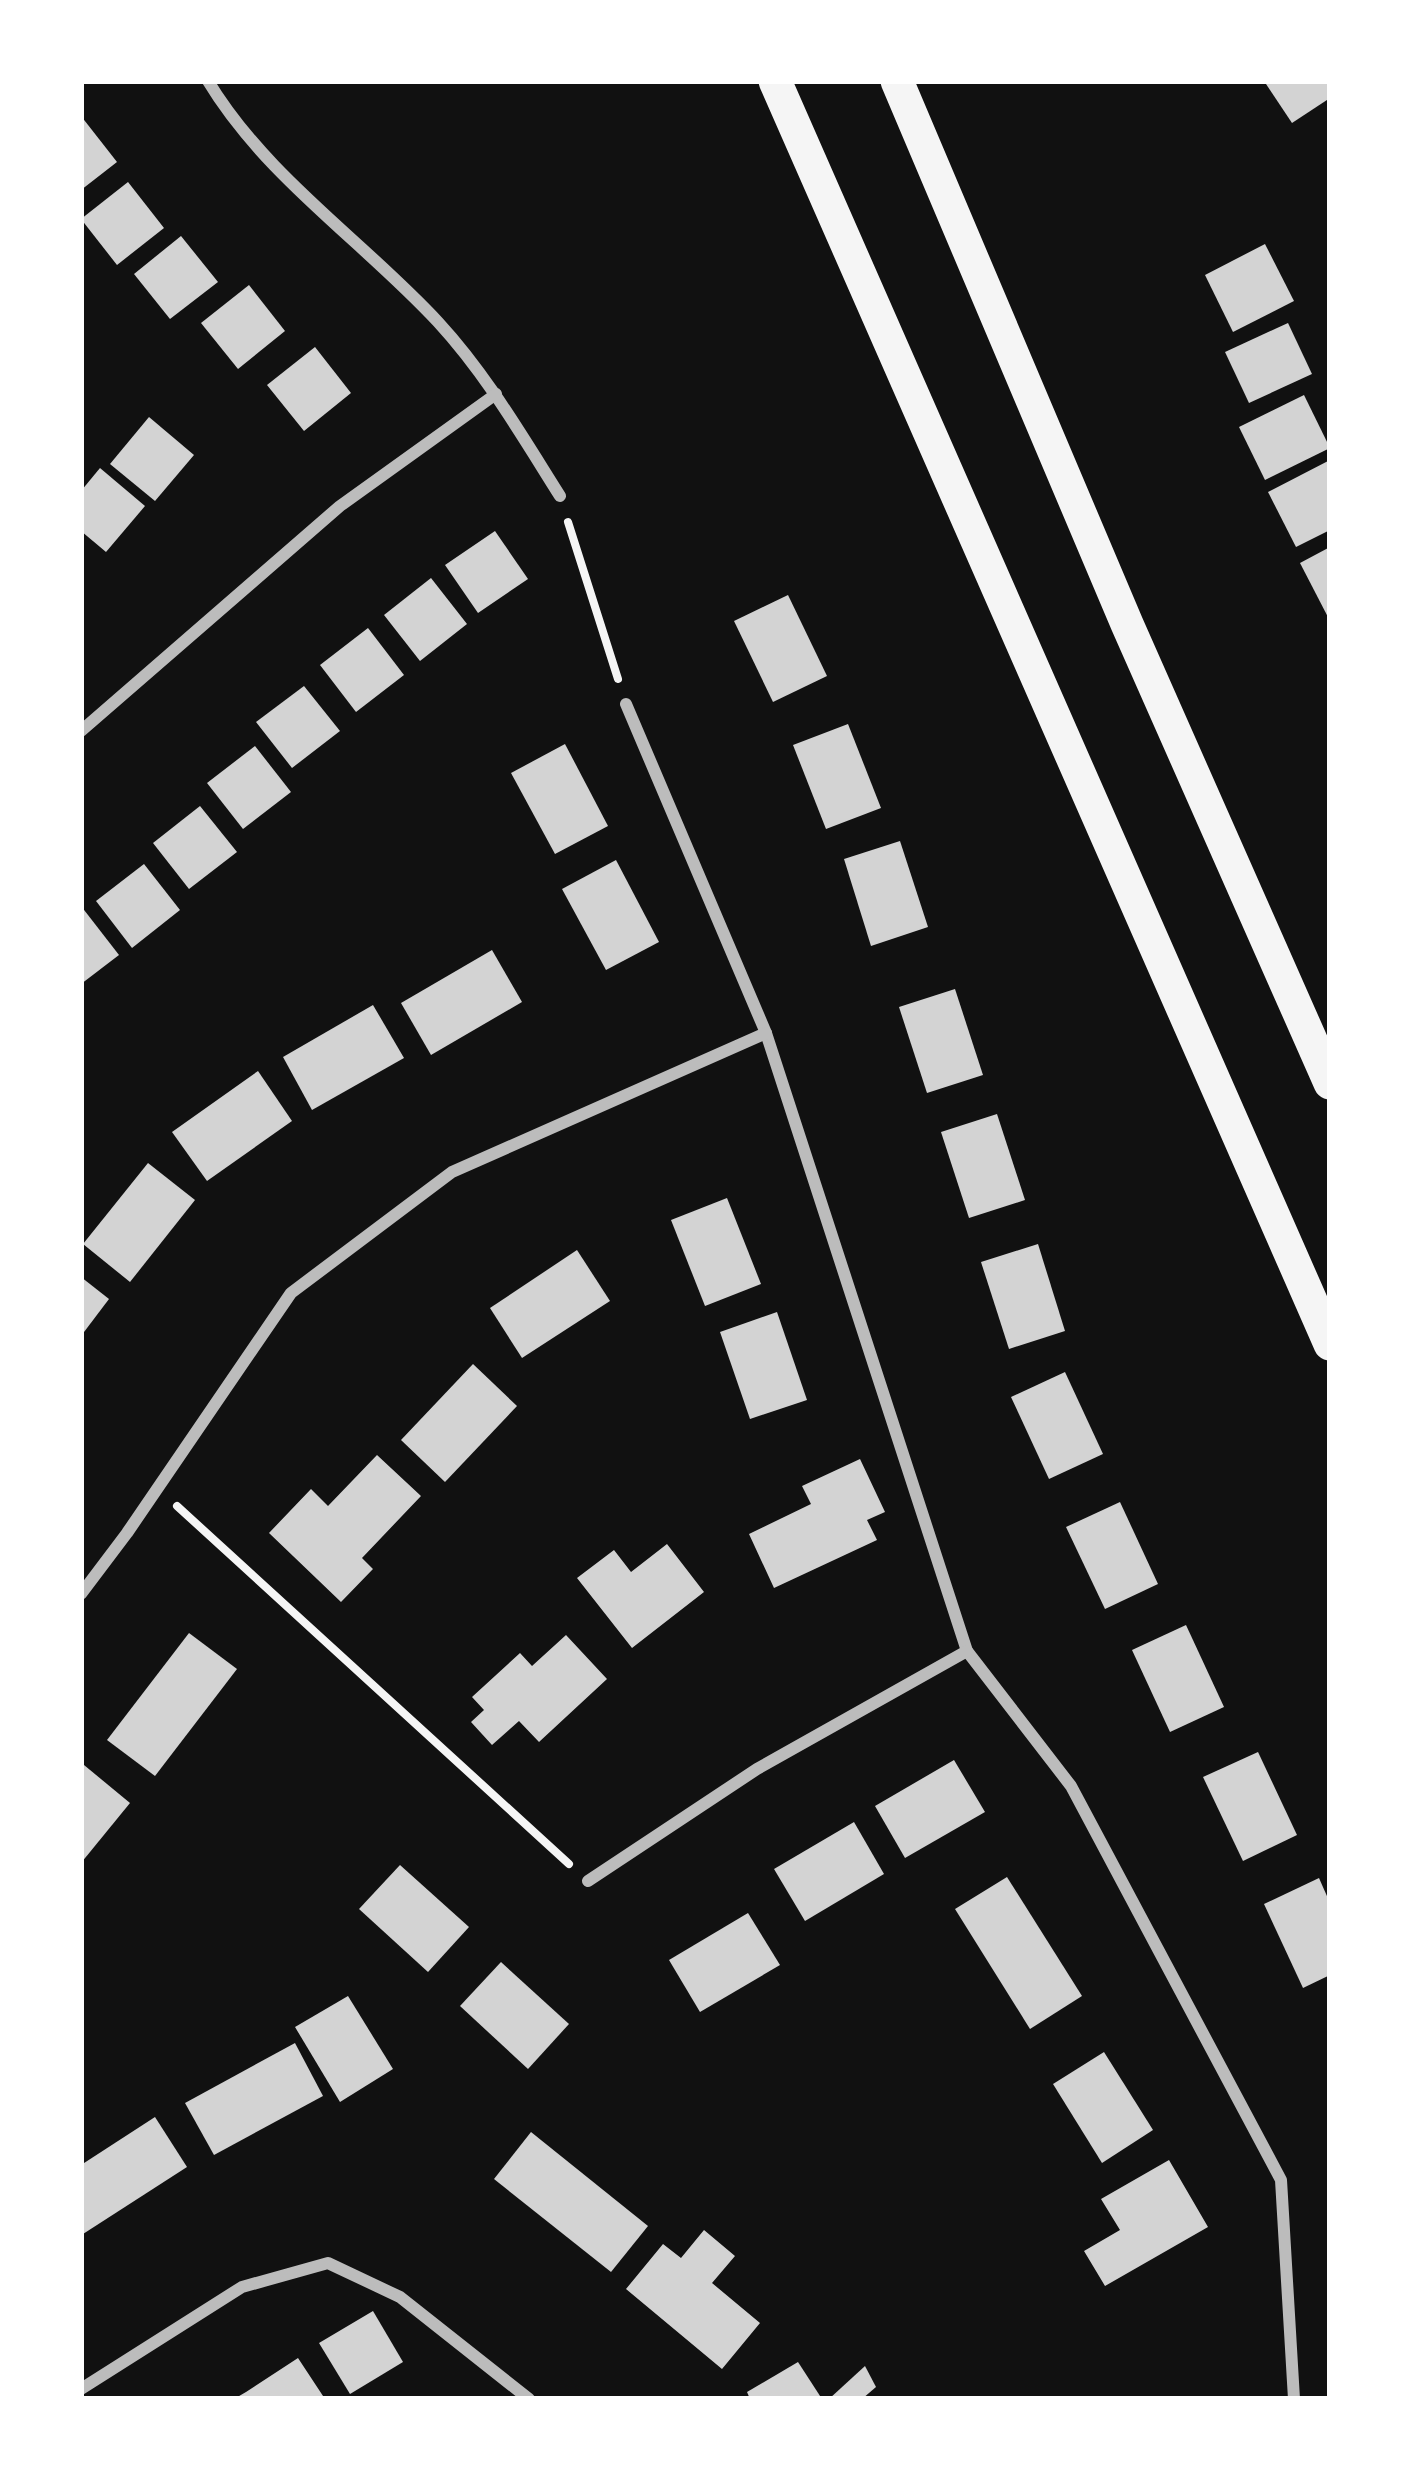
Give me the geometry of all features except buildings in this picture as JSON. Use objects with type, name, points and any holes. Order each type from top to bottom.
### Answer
[{"type":"highway","points":[[775,81],[1330,1344]]},
{"type":"highway","points":[[896,81],[1126,624],[1330,1083]]},
{"type":"street","points":[[208,81],[280,171],[438,322],[496,394],[560,496]]},
{"type":"street","points":[[81,730],[340,506],[496,394]]},
{"type":"street","points":[[626,704],[766,1033],[967,1652],[1071,1786],[1281,2180],[1294,2399]]},
{"type":"street","points":[[81,1594],[291,1293],[452,1172],[766,1033]]},
{"type":"street","points":[[588,1881],[757,1769],[967,1652]]},
{"type":"street","points":[[81,2389],[242,2287],[328,2263],[400,2297],[530,2399]]},
{"type":"path","points":[[560,496],[626,704]]},
{"type":"path","points":[[157,1488],[588,1881]]}]
